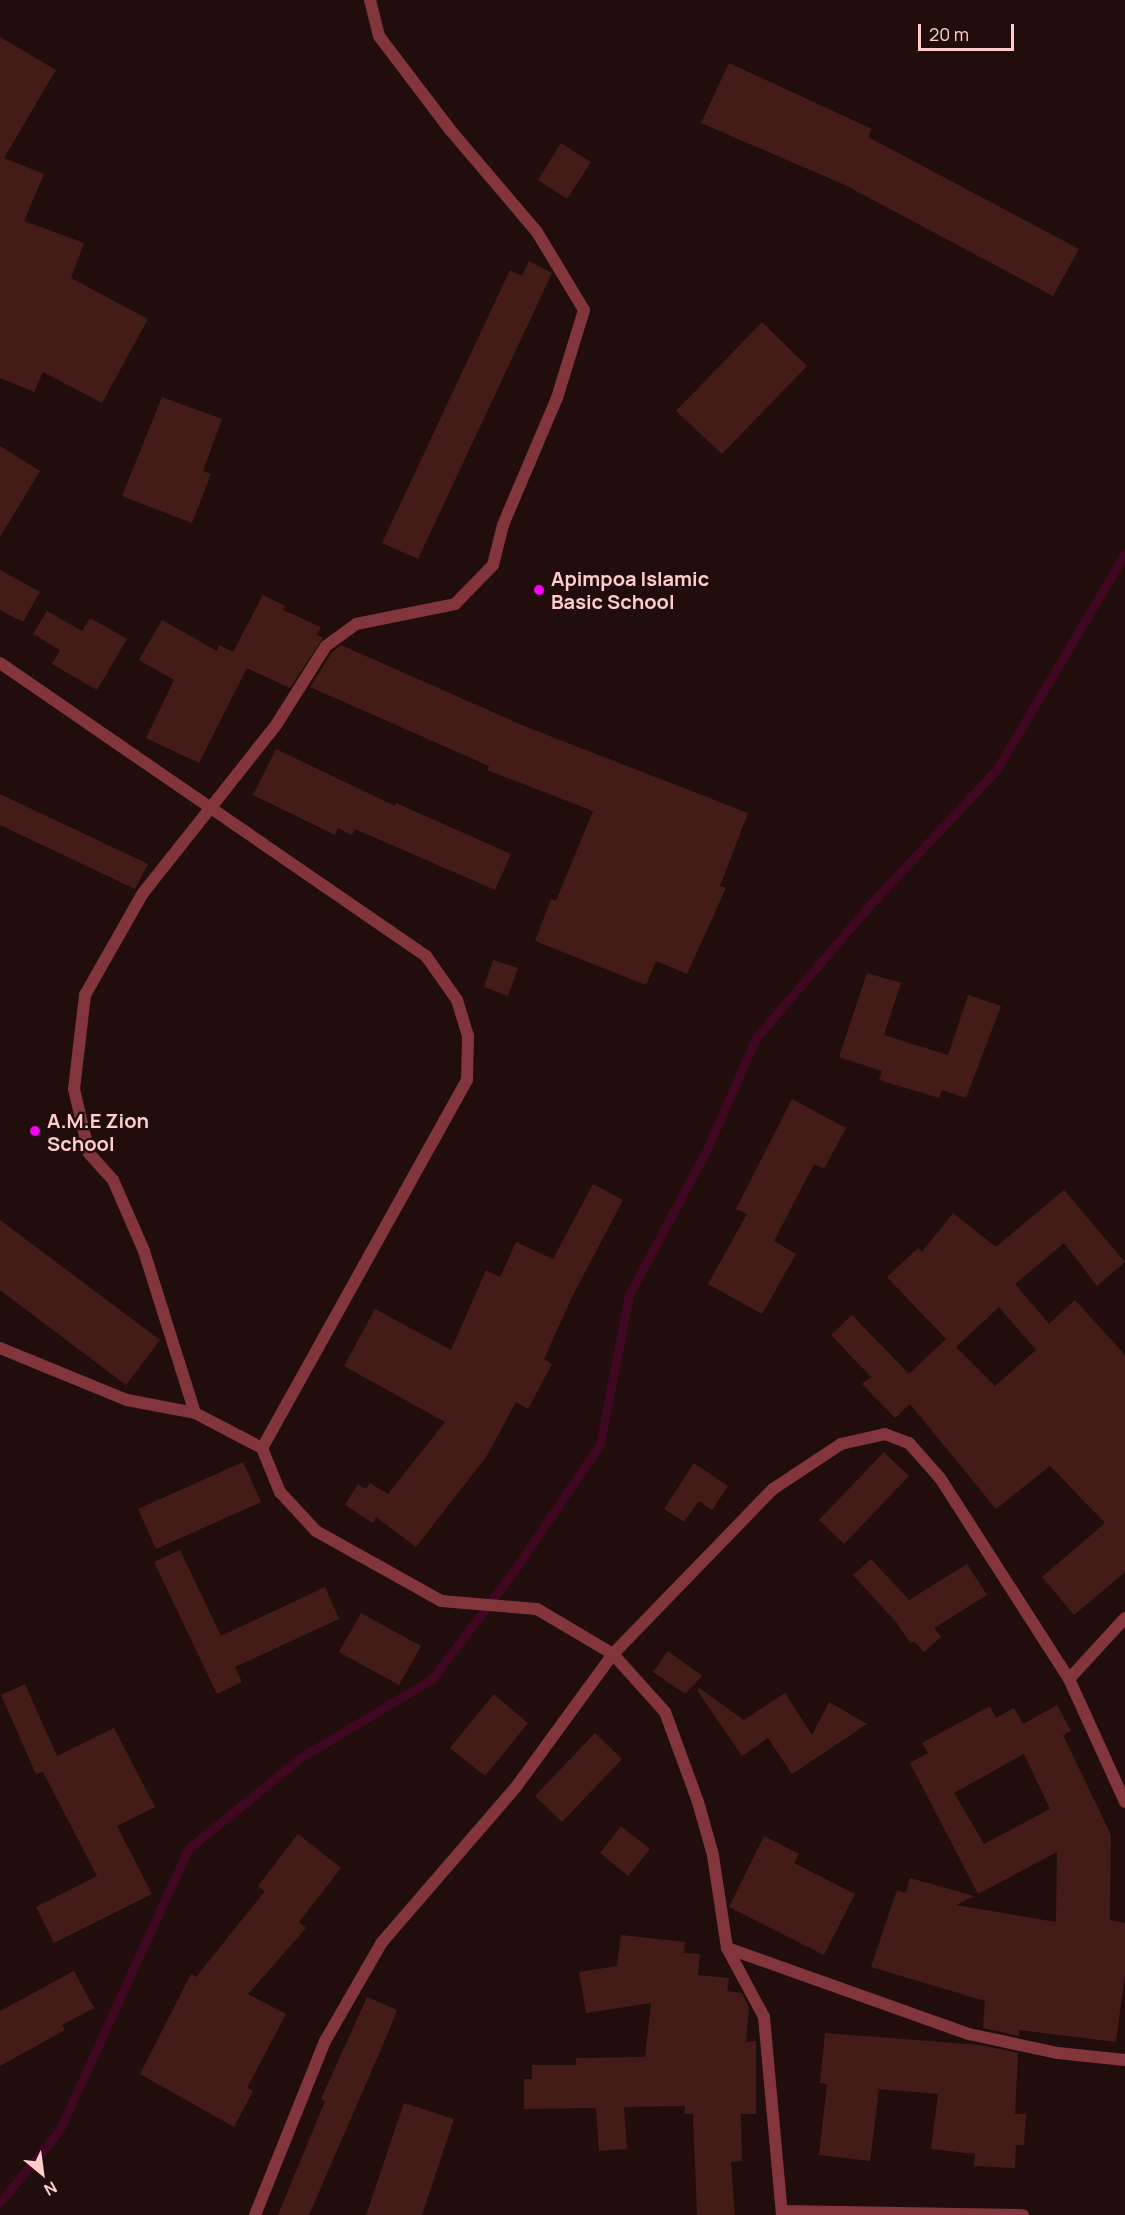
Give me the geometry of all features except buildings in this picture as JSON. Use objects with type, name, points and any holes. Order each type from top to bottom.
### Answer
[{"type":"street","points":[[195,1413],[144,1251],[112,1180],[89,1153],[74,1089],[85,995],[143,893],[276,725],[326,646],[356,624],[455,604],[493,565],[503,525],[557,398],[584,310],[537,232],[451,131],[379,36],[370,0]]},
{"type":"street","points":[[0,663],[426,956],[457,1000],[468,1036],[467,1080],[262,1448]]},
{"type":"street","points":[[0,1348],[127,1400],[195,1413],[262,1448],[280,1492],[316,1531],[441,1601],[537,1609],[613,1654],[665,1712],[698,1802],[713,1855],[727,1948],[764,2017],[782,2213],[1023,2215]]},
{"type":"street","points":[[255,2215],[325,2041],[382,1942],[516,1787],[613,1654],[773,1489],[842,1444],[885,1434],[909,1443],[940,1478],[1069,1679],[1125,1802]]},
{"type":"street","points":[[1069,1679],[1125,1618]]},
{"type":"street","points":[[727,1948],[969,2034],[1058,2053],[1125,2060]]},
{"type":"waterway","points":[[0,2202],[59,2131],[188,1849],[300,1758],[432,1679],[516,1568],[600,1444],[629,1295],[707,1149],[756,1038],[866,909],[997,769],[1125,553]]},
{"type":"place","name":"Apimpoa Islamic Basic School","points":[[539,590]]},
{"type":"place","name":"A.M.E Zion School","points":[[35,1131]]}]
